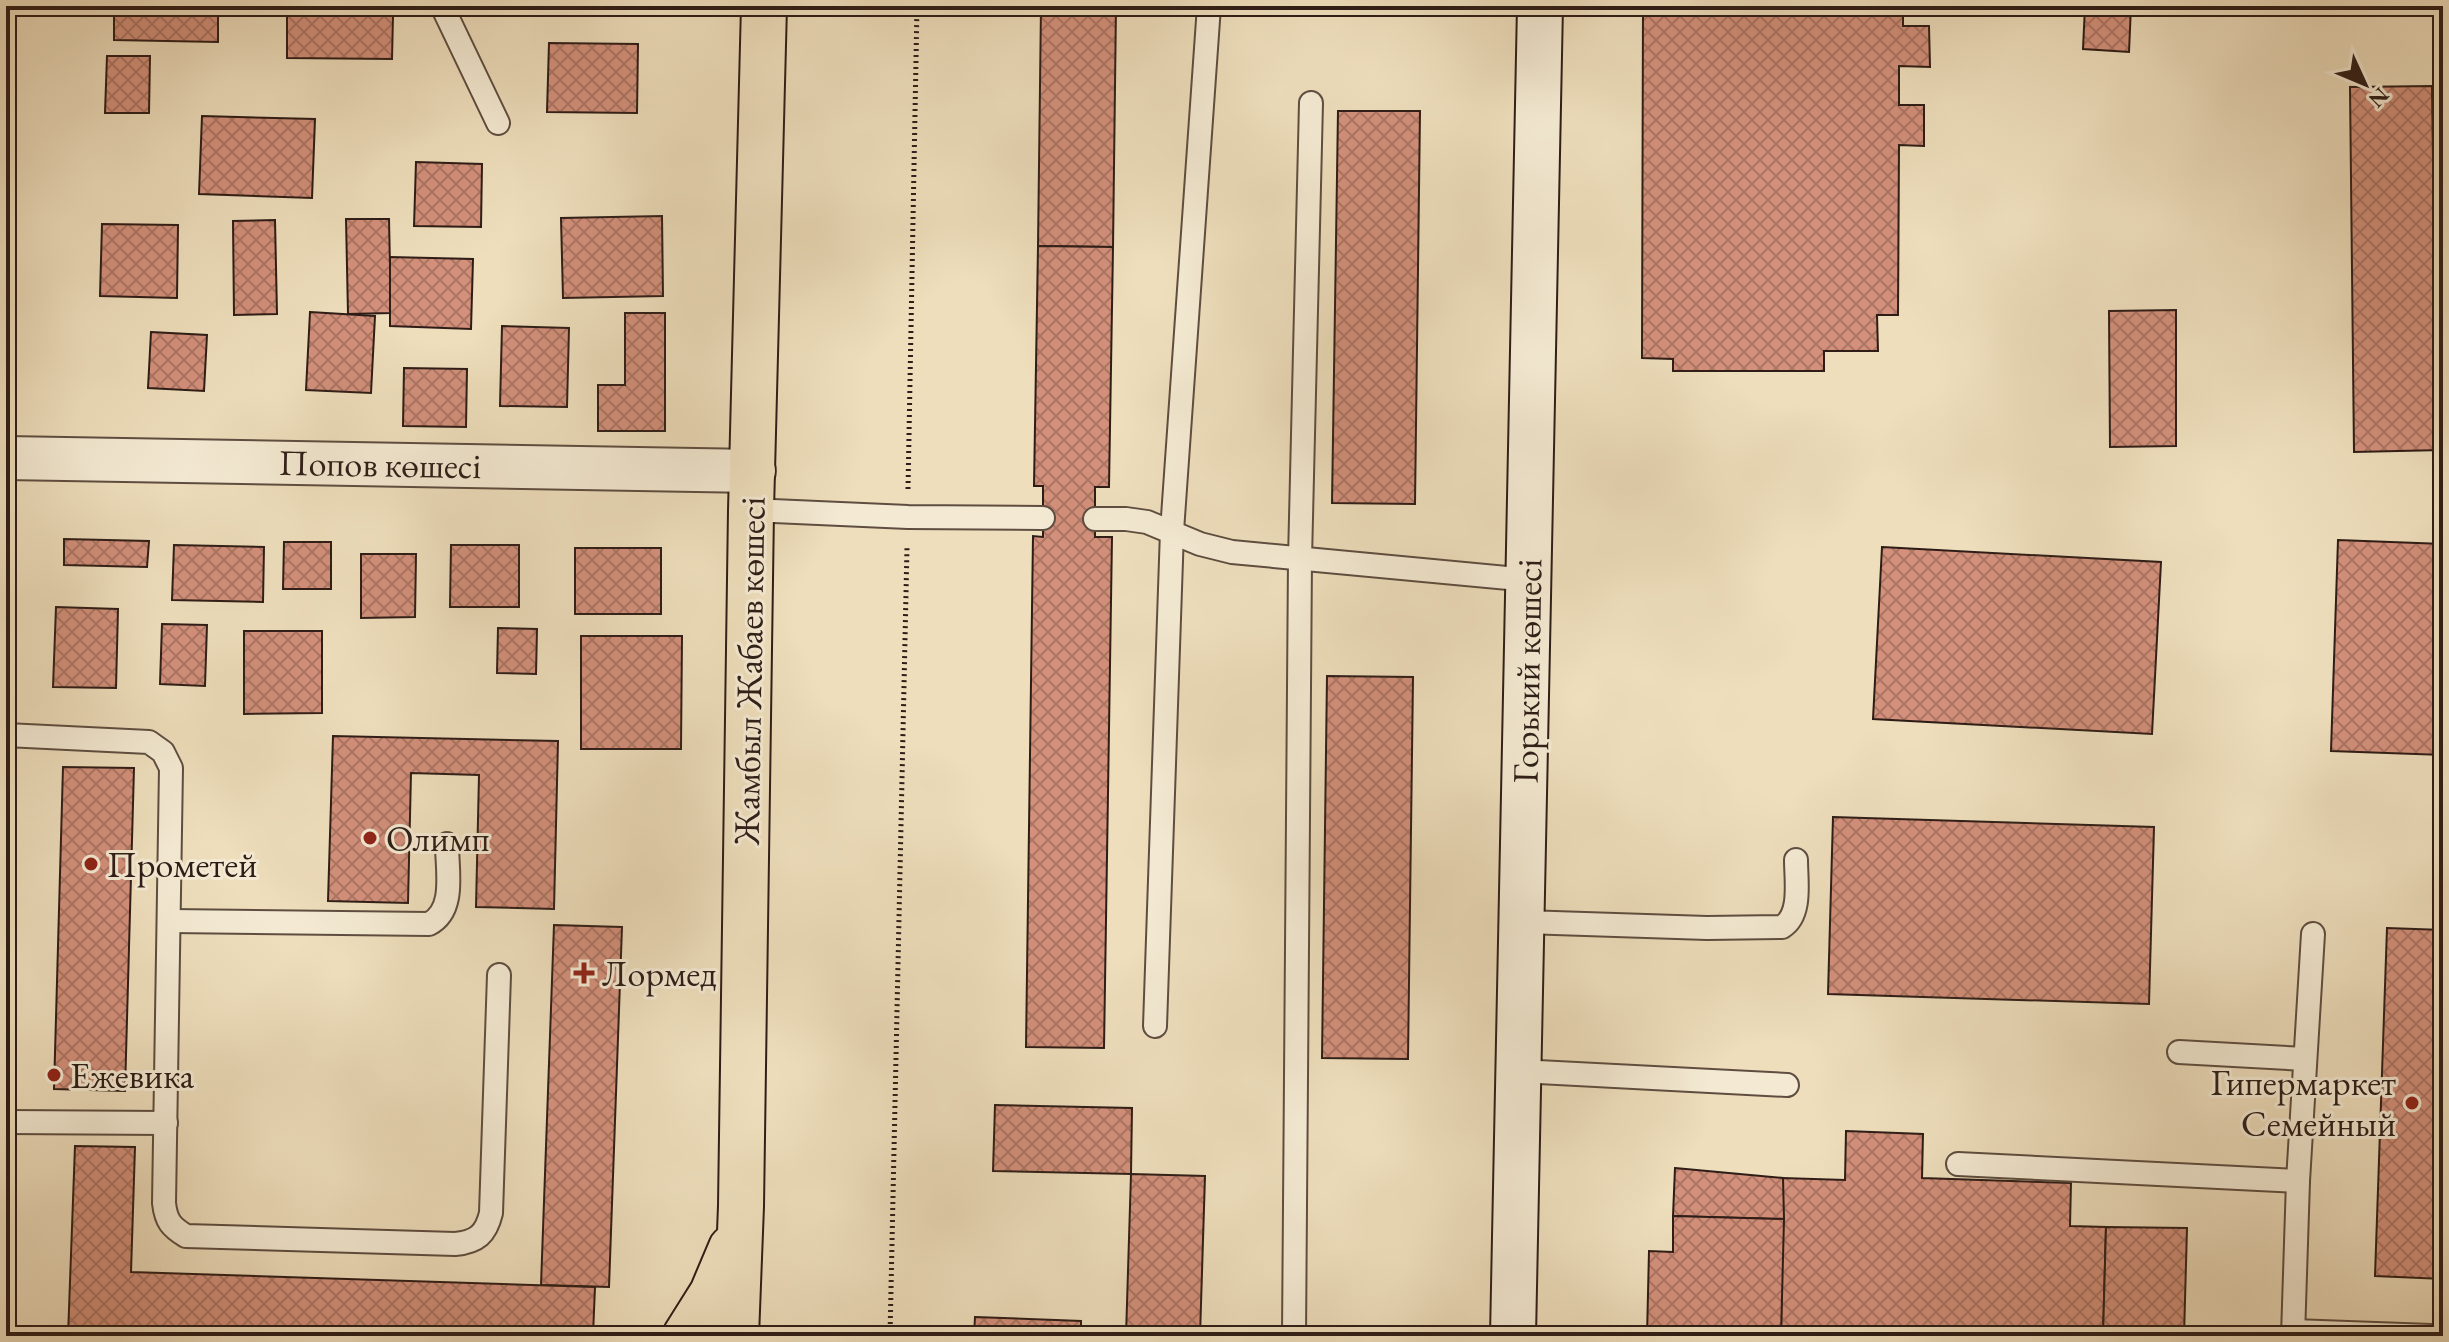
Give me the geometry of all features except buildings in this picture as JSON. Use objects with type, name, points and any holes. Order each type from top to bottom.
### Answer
[{"type":"main road","name":"Жамбыл Жабаев көшесі","points":[[736,1336],[764,6]]},
{"type":"main road","name":"Горький көшесі","points":[[1513,1336],[1540,6]]},
{"type":"main road","points":[[685,1336],[725,1267],[741,1206]]},
{"type":"street","name":"Попов көшесі","points":[[6,458],[753,490]]},
{"type":"lane","points":[[442,6],[498,123]]},
{"type":"lane","points":[[1155,1026],[1172,531],[1209,6]]},
{"type":"lane","points":[[1294,1336],[1300,559],[1311,103]]},
{"type":"lane","points":[[753,490],[908,517],[1043,518]]},
{"type":"lane","points":[[1095,519],[1147,522],[1200,544],[1232,552],[1528,580]]},
{"type":"lane","points":[[6,735],[149,742],[163,752],[171,768],[165,1217],[173,1229],[186,1236],[470,1243],[481,1237],[491,1213],[499,975]]},
{"type":"lane","points":[[170,921],[429,924],[439,918],[446,908],[447,844]]},
{"type":"lane","points":[[1522,922],[1707,928],[1782,927],[1790,922],[1794,914],[1796,860]]},
{"type":"lane","points":[[2313,934],[2298,1181],[2293,1334],[2431,1336]]},
{"type":"lane","points":[[2179,1052],[2305,1059]]},
{"type":"lane","points":[[1519,1071],[1787,1085]]},
{"type":"lane","points":[[6,1122],[166,1123]]},
{"type":"lane","points":[[1958,1164],[2298,1181]]},
{"type":"path","points":[[890,1336],[917,6]]},
{"type":"place","name":"Олимп","points":[[370,838]]},
{"type":"place","name":"Прометей","points":[[91,864]]},
{"type":"place","name":"Лормед","points":[[584,973]]},
{"type":"place","name":"Ежевика","points":[[54,1075]]},
{"type":"place","name":"Гипермаркет Семейный","points":[[2412,1103]]}]
